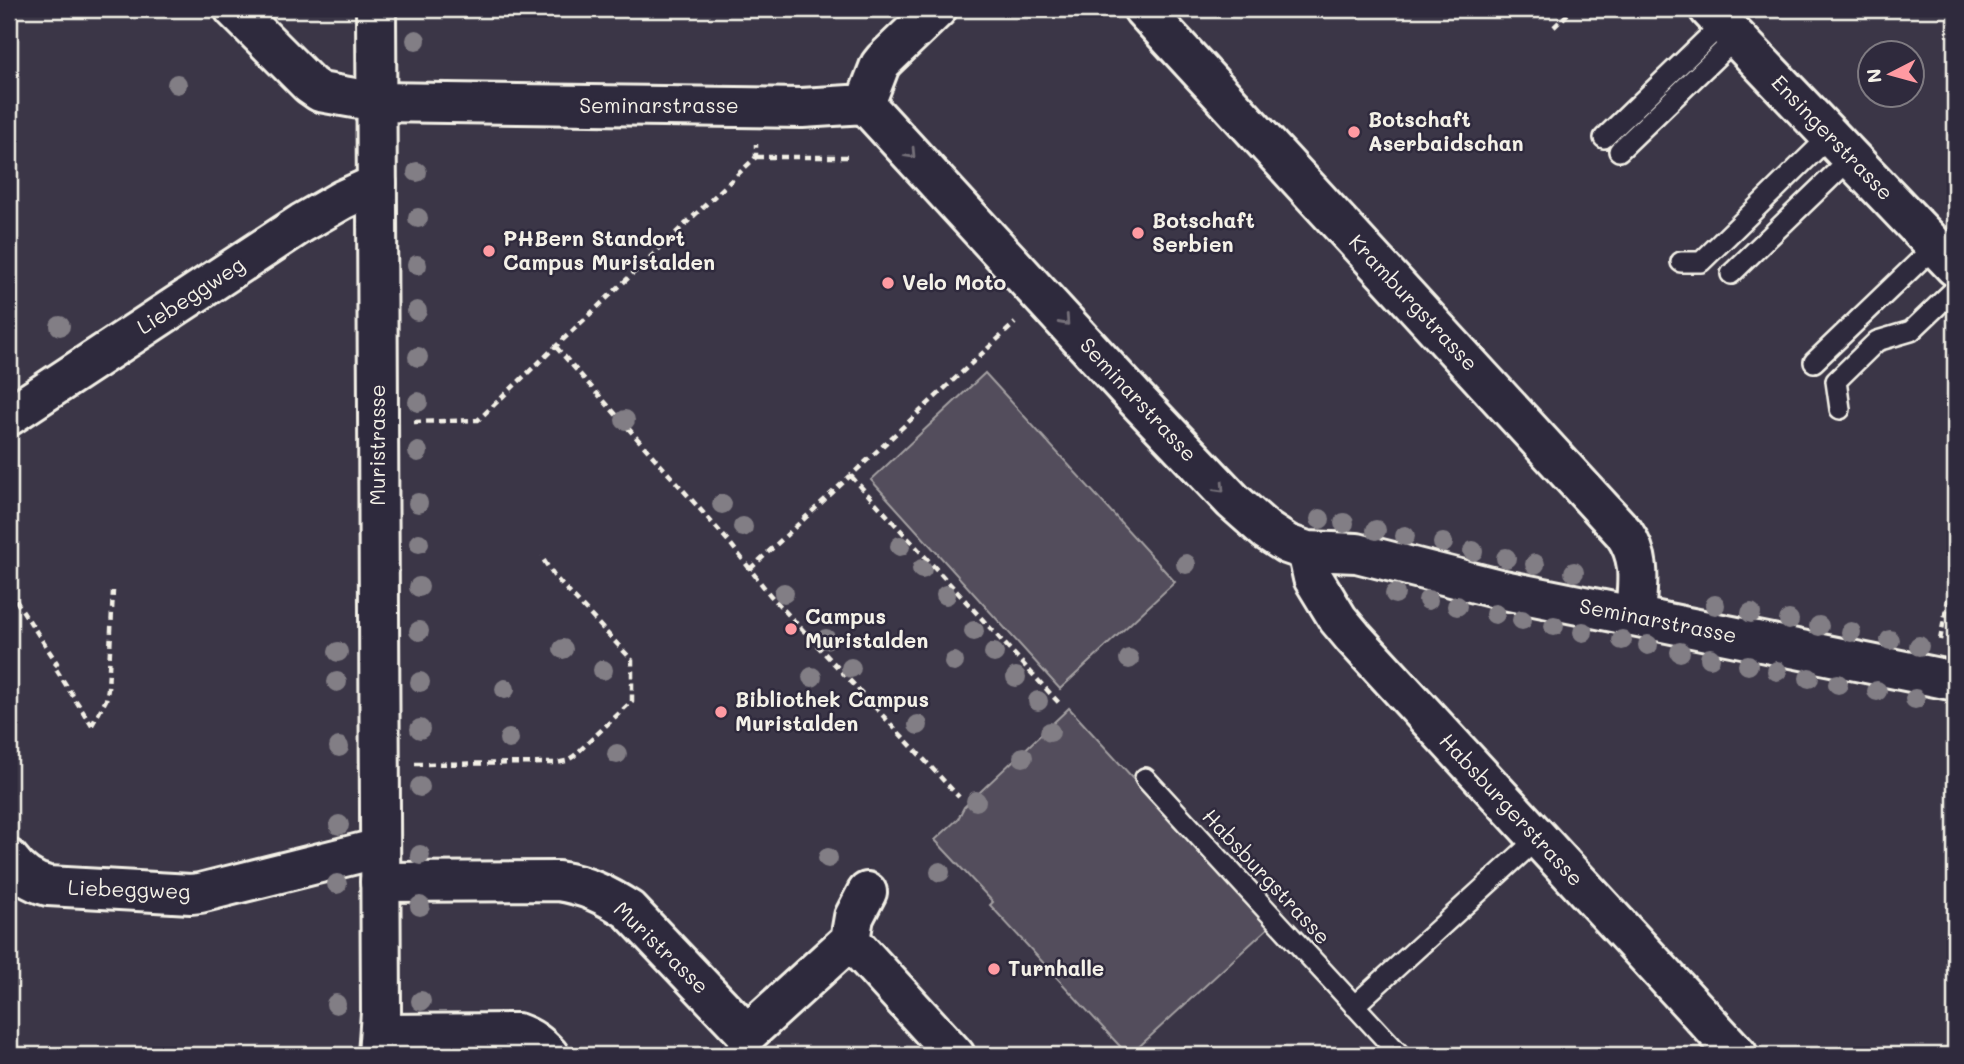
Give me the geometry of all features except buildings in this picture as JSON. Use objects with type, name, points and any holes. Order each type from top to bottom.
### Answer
[{"type":"street","name":"Seminarstrasse","points":[[234,9],[320,92],[377,102],[803,108],[864,104],[1233,501],[1287,544],[1307,551],[1357,553],[1499,589],[1955,681]]},
{"type":"street","points":[[864,104],[884,60],[937,9]]},
{"type":"street","name":"Kramburgstrasse","points":[[1143,9],[1624,533],[1635,552],[1638,567],[1636,616]]},
{"type":"street","name":"Muristrasse","points":[[370,13],[377,102],[379,1045]]},
{"type":"street","name":"Ensingerstrasse","points":[[1723,23],[1945,257]]},
{"type":"street","name":"Liebeggweg","points":[[9,416],[302,223],[377,184]]},
{"type":"street","name":"Habsburgerstrasse","points":[[1307,551],[1313,578],[1341,624],[1738,1055]]},
{"type":"street","name":"Liebeggweg","points":[[9,859],[18,871],[48,886],[191,894],[380,865]]},
{"type":"street","name":"Muristrasse","points":[[380,865],[558,881],[585,886],[606,895],[629,910],[739,1045],[850,940]]},
{"type":"street","points":[[867,891],[854,917],[850,940],[955,1055]]},
{"type":"street","points":[[379,1045],[517,1033],[540,1045],[549,1055]]},
{"type":"lane","points":[[1611,144],[1723,23]]},
{"type":"lane","points":[[1681,262],[1701,262],[1840,147]]},
{"type":"lane","points":[[1731,274],[1840,147]]},
{"type":"lane","points":[[1814,362],[1945,257]]},
{"type":"lane","points":[[1840,409],[1836,381],[1877,341],[1911,331],[1955,289]]},
{"type":"lane","name":"Habsburgstrasse","points":[[1145,778],[1400,1055]]},
{"type":"lane","points":[[1354,1006],[1537,839]]},
{"type":"path","points":[[1510,16],[1518,9]]},
{"type":"path","points":[[1554,27],[1573,9]]},
{"type":"path","points":[[756,144],[756,157]]},
{"type":"path","points":[[413,422],[478,420],[756,157],[851,157]]},
{"type":"path","points":[[750,569],[1043,297]]},
{"type":"path","points":[[556,347],[730,543],[770,595],[959,797]]},
{"type":"path","points":[[850,476],[1059,703]]},
{"type":"path","points":[[414,764],[566,761],[632,701],[632,660],[554,576],[541,555]]},
{"type":"path","points":[[1940,640],[1955,565]]},
{"type":"path","points":[[9,590],[57,663],[54,666],[92,726],[106,700],[108,688],[113,591]]},
{"type":"shaded area","points":[[985,373],[1175,582],[1060,689],[871,480]]},
{"type":"shaded area","points":[[1069,708],[1269,927],[1130,1055],[990,905],[993,902],[935,840],[958,819],[964,807]]},
{"type":"place","name":"Botschaft Aserbaidschan","points":[[1354,132]]},
{"type":"place","name":"Botschaft Serbien","points":[[1138,233]]},
{"type":"place","name":"PHBern Standort Campus Muristalden","points":[[489,251]]},
{"type":"place","name":"Velo Moto","points":[[888,283]]},
{"type":"place","name":"Campus Muristalden","points":[[791,629]]},
{"type":"place","name":"Bibliothek Campus Muristalden","points":[[721,712]]},
{"type":"place","name":"Turnhalle","points":[[994,969]]}]
